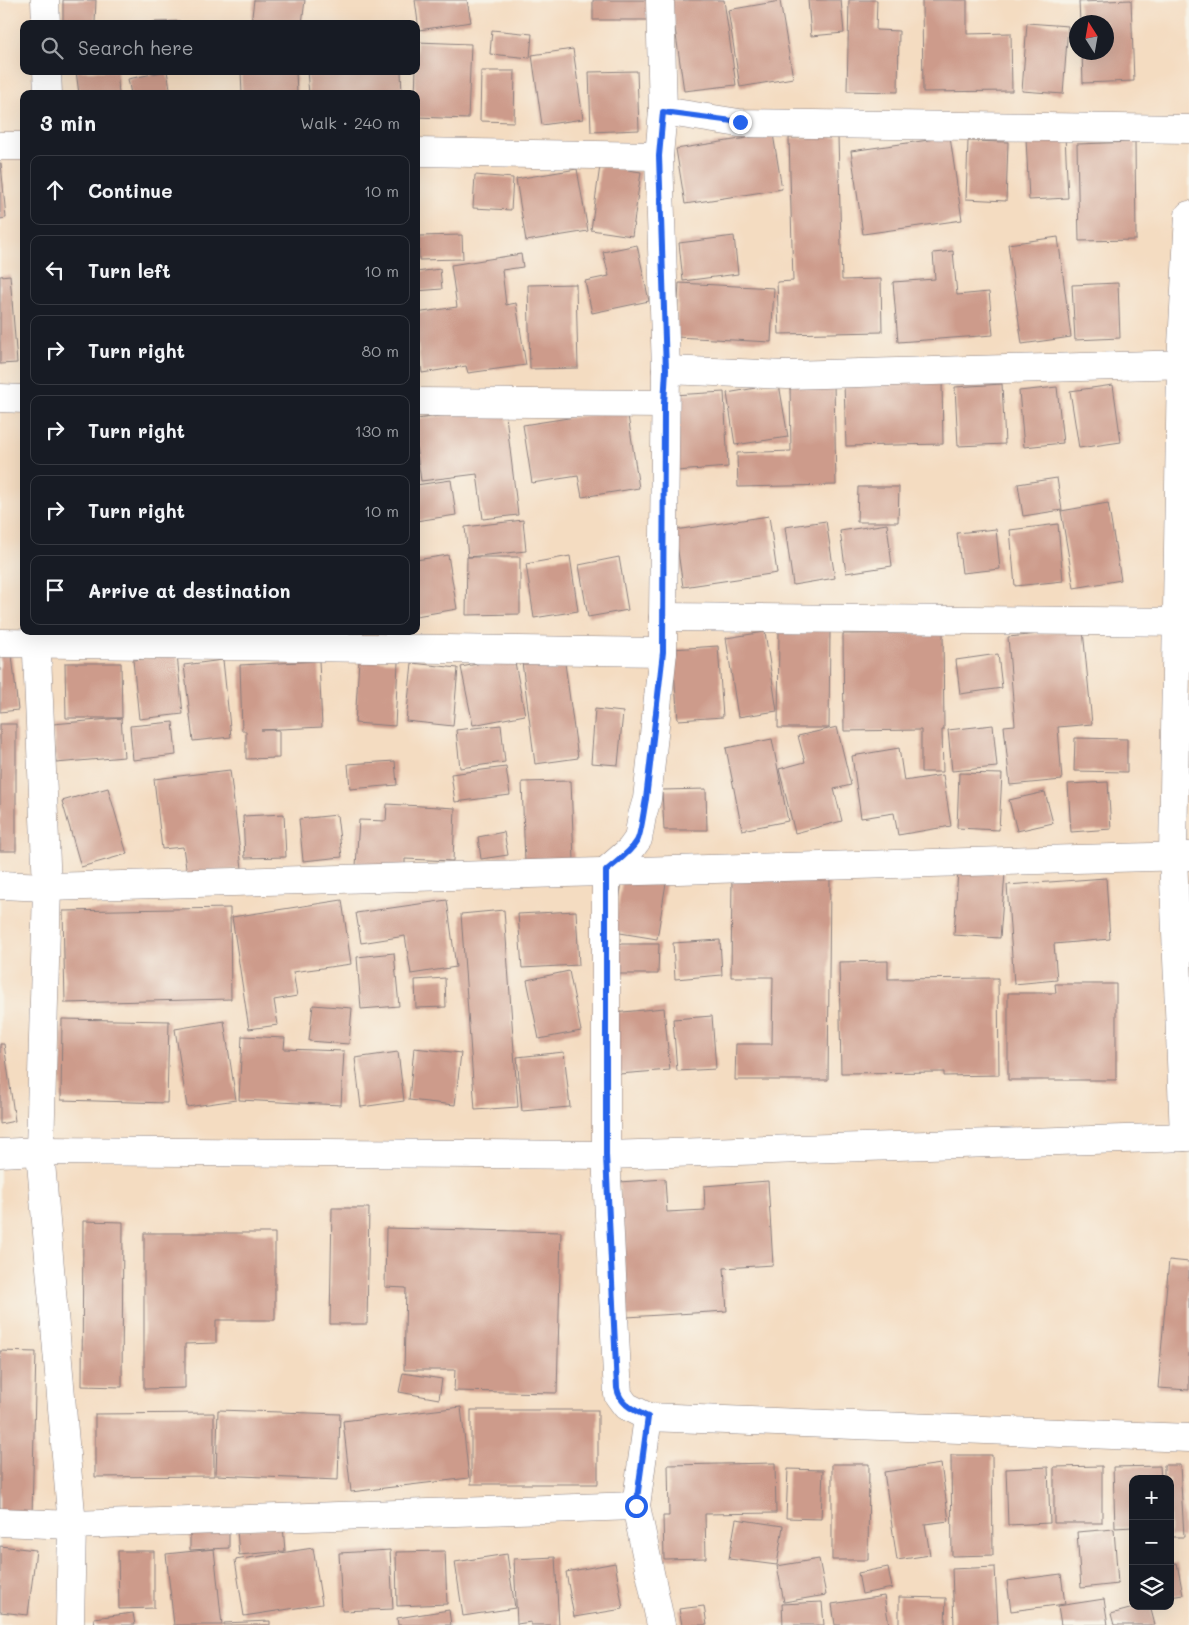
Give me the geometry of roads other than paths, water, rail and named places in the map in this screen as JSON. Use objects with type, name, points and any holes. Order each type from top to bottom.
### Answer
[{"type":"street","points":[[45,0],[46,20]]},
{"type":"street","points":[[660,0],[663,112],[659,156],[666,370],[664,404],[663,652],[646,799],[638,839],[630,850],[606,871],[606,1155],[618,1395],[626,1406],[648,1417],[1189,1438]]},
{"type":"street","points":[[47,75],[48,90]]},
{"type":"street","points":[[663,112],[740,122],[1189,128]]},
{"type":"street","points":[[0,146],[20,146]]},
{"type":"street","points":[[420,152],[659,156]]},
{"type":"street","points":[[0,1154],[40,1151],[606,1155],[1186,1137],[1181,856],[1185,364],[1189,215]]},
{"type":"street","points":[[666,370],[787,375],[1185,364]]},
{"type":"street","points":[[0,398],[20,399]]},
{"type":"street","points":[[420,402],[664,404]]},
{"type":"street","points":[[663,616],[1184,622]]},
{"type":"street","points":[[0,643],[36,637],[663,652]]},
{"type":"street","points":[[36,637],[47,886],[40,1151],[72,1525],[70,1625]]},
{"type":"street","points":[[0,885],[47,886],[1181,856]]},
{"type":"street","points":[[648,1417],[636,1506],[661,1625]]},
{"type":"street","points":[[0,1522],[72,1525],[636,1506]]}]
